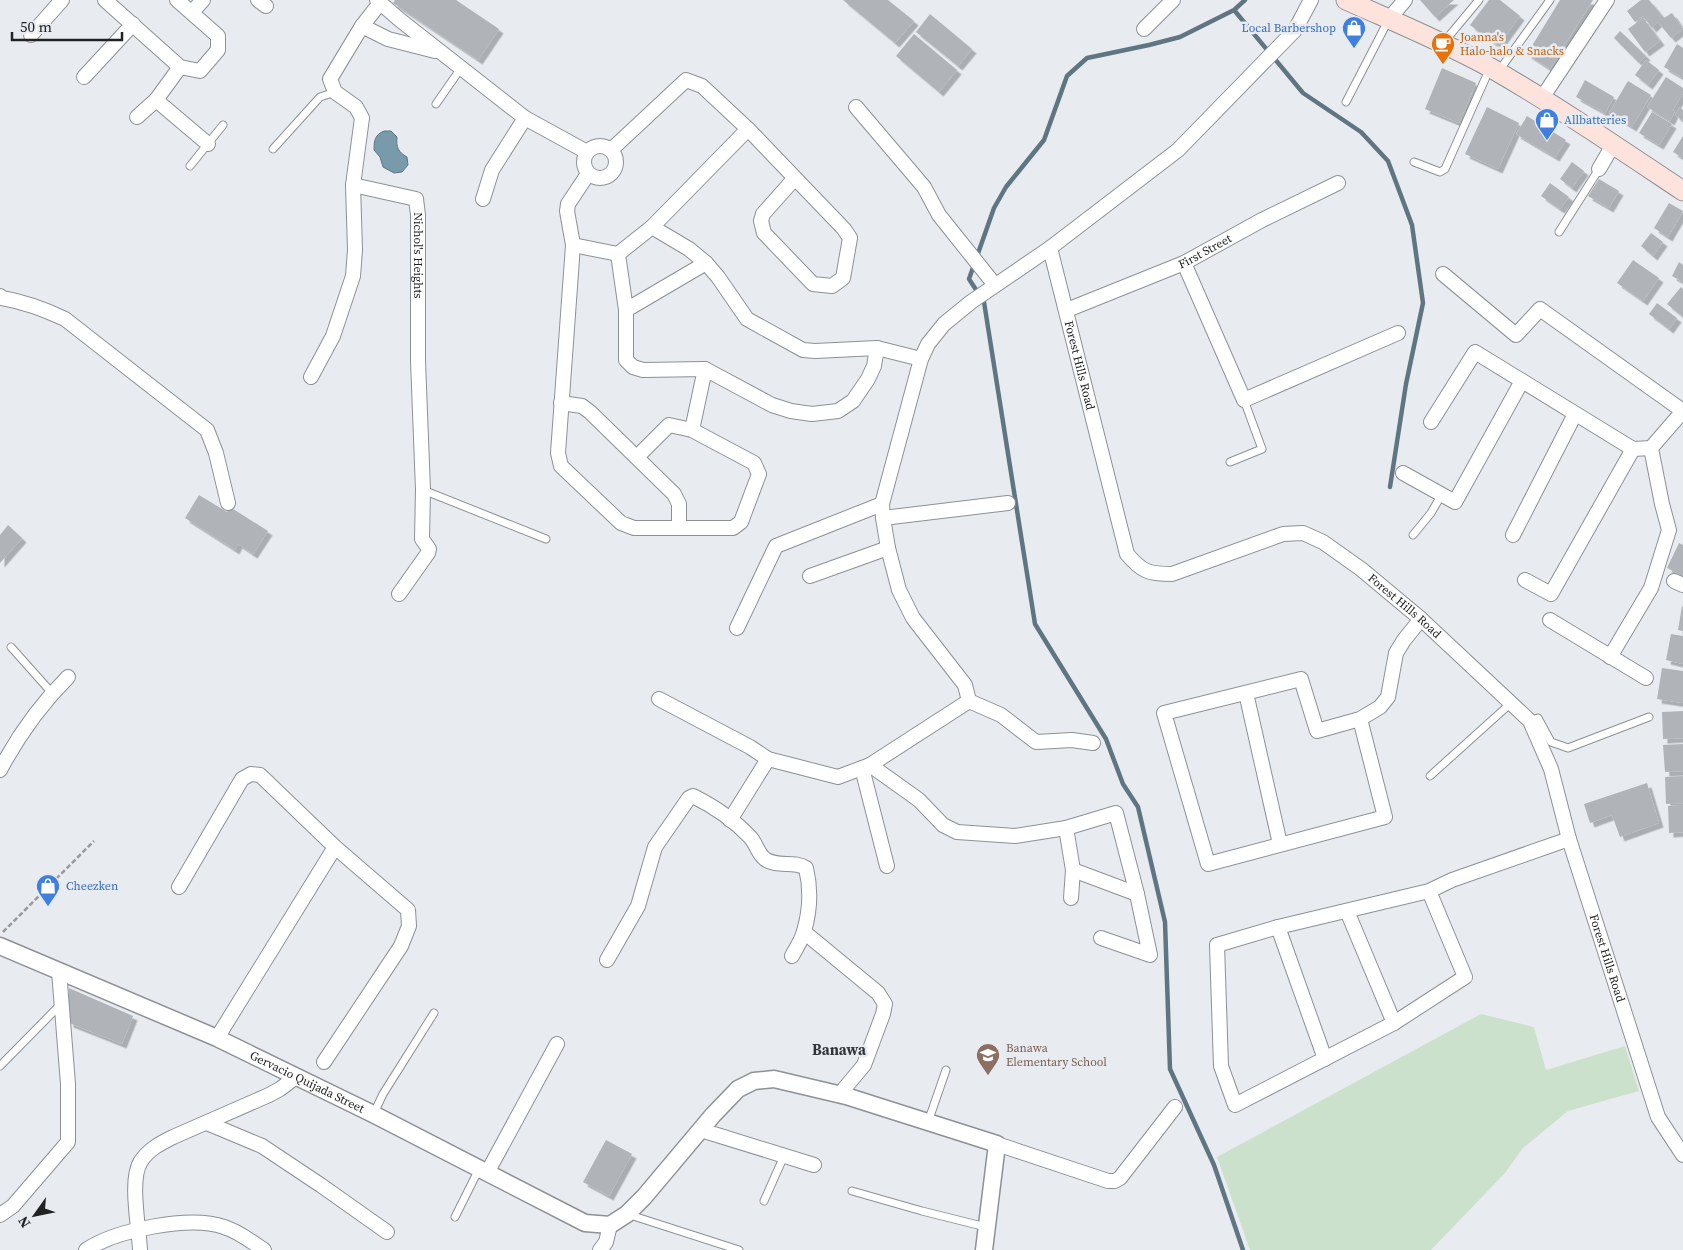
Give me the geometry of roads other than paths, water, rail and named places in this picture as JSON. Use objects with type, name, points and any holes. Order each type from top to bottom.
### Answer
[{"type":"main road","points":[[1346,0],[1443,43],[1494,70],[1542,98],[1683,191]]},
{"type":"street","points":[[31,35],[62,0]]},
{"type":"street","points":[[105,0],[180,67],[200,71],[218,50],[218,36],[177,0]]},
{"type":"street","points":[[192,12],[203,0]]},
{"type":"street","points":[[1144,29],[1173,0]]},
{"type":"street","points":[[1093,743],[1072,740],[1036,742],[1001,715],[969,701],[964,685],[913,618],[899,590],[888,548],[882,504],[921,359],[928,344],[944,324],[971,302],[1050,248],[1178,150],[1295,30],[1311,0]]},
{"type":"street","points":[[1389,19],[1405,0]]},
{"type":"street","points":[[1542,98],[1607,0]]},
{"type":"street","points":[[311,377],[333,336],[353,276],[355,250],[353,184],[362,118],[356,107],[335,92],[330,79],[378,2],[525,118],[587,152]]},
{"type":"street","points":[[84,77],[133,24]]},
{"type":"street","points":[[362,26],[388,39],[440,52]]},
{"type":"street","points":[[137,117],[156,100],[180,67]]},
{"type":"street","points":[[611,150],[686,80],[702,86],[748,129],[844,229],[850,238],[843,278],[832,286],[812,284],[764,233],[761,221],[763,214],[795,178]]},
{"type":"street","points":[[156,100],[208,144]]},
{"type":"street","points":[[856,107],[924,187],[938,215],[975,260],[993,287]]},
{"type":"street","points":[[482,200],[492,170],[525,118]]},
{"type":"street","points":[[573,245],[618,254],[652,228],[748,129]]},
{"type":"street","points":[[1599,170],[1613,145]]},
{"type":"street","points":[[594,146],[603,146],[611,150],[616,159],[615,169],[608,176],[597,178],[588,174],[584,167],[584,159],[587,152],[594,146]]},
{"type":"street","points":[[588,174],[568,204],[567,211],[573,245],[558,453],[561,466],[621,523],[634,528],[733,528],[741,522],[759,474],[754,463],[692,430],[670,425],[637,457]]},
{"type":"street","name":"Nichol's Heights","points":[[353,184],[416,199],[418,215],[418,361],[423,490],[422,538],[428,545],[428,553],[399,594]]},
{"type":"street","name":"First Street","points":[[1067,310],[1184,264],[1262,220],[1338,184]]},
{"type":"street","points":[[652,228],[689,249],[706,263],[718,277],[747,320],[803,350],[877,348],[921,359]]},
{"type":"street","name":"Forest Hills Road","points":[[1050,248],[1127,554],[1136,565],[1153,574],[1172,574],[1283,534],[1303,533],[1323,542],[1361,569],[1421,619],[1530,721],[1551,769],[1569,839],[1658,1117],[1683,1155]]},
{"type":"street","points":[[618,254],[626,310],[626,360],[633,367],[643,370],[705,369],[772,405],[791,411],[812,414],[838,411],[852,400],[868,379],[874,366],[877,348]]},
{"type":"street","points":[[626,310],[706,263]]},
{"type":"street","points":[[1184,264],[1244,400],[1398,333]]},
{"type":"street","points":[[1431,422],[1476,352],[1633,449],[1651,448],[1683,411],[1540,308],[1516,335],[1443,274]]},
{"type":"street","points":[[0,296],[48,310],[65,319],[207,430],[216,453],[228,503]]},
{"type":"street","points":[[692,430],[705,369]]},
{"type":"street","points":[[1403,473],[1455,502],[1522,381]]},
{"type":"street","points":[[561,403],[582,406],[674,494],[679,504],[679,528]]},
{"type":"street","points":[[1514,535],[1574,414]]},
{"type":"street","points":[[1610,657],[1651,588],[1669,530],[1651,448]]},
{"type":"street","points":[[1525,580],[1551,594],[1633,449]]},
{"type":"street","points":[[883,518],[1008,503]]},
{"type":"street","points":[[738,628],[776,546],[882,504]]},
{"type":"street","points":[[810,576],[888,548]]},
{"type":"street","points":[[1360,719],[1385,817],[1208,864],[1164,713],[1300,678],[1317,731],[1360,719],[1380,707],[1388,697],[1396,653],[1421,619]]},
{"type":"street","points":[[1550,620],[1646,678]]},
{"type":"street","points":[[0,770],[14,744],[52,693],[68,677]]},
{"type":"street","points":[[1246,693],[1280,844]]},
{"type":"street","points":[[659,699],[750,747],[768,759],[838,777],[866,766],[969,701]]},
{"type":"street","points":[[730,820],[768,759]]},
{"type":"street","points":[[866,766],[919,800],[943,826],[957,832],[1015,836],[1066,828],[1116,813],[1138,894],[1150,955],[1101,938]]},
{"type":"street","points":[[866,766],[887,866]]},
{"type":"street","points":[[179,887],[242,779],[252,774],[260,775],[334,846],[408,910],[409,926],[401,946],[324,1062]]},
{"type":"street","points":[[607,960],[638,906],[655,847],[689,798],[693,796],[730,820],[750,837],[764,859],[772,862],[800,864],[806,868],[810,882],[809,901],[804,932],[792,956]]},
{"type":"street","points":[[1066,828],[1073,870],[1071,898]]},
{"type":"street","points":[[1429,891],[1465,977],[1394,1023],[1235,1104],[1221,1066],[1217,945],[1278,926],[1429,891],[1452,880],[1569,839]]},
{"type":"street","points":[[217,1038],[334,846]]},
{"type":"street","points":[[1073,870],[1138,894]]},
{"type":"street","points":[[1347,911],[1394,1023]]},
{"type":"street","points":[[1278,926],[1325,1059]]},
{"type":"street","points":[[804,932],[881,997],[885,1004],[864,1065],[839,1095]]},
{"type":"street","name":"Gervacio Quijada Street","points":[[1,945],[217,1038],[373,1114],[585,1223],[610,1225]]},
{"type":"street","points":[[0,1215],[13,1206],[68,1142],[68,1084],[59,971]]},
{"type":"street","points":[[483,1171],[557,1044]]},
{"type":"street","points":[[140,1250],[135,1186],[136,1172],[140,1162],[157,1145],[280,1089],[296,1077]]},
{"type":"street","points":[[600,1250],[606,1242],[610,1225],[627,1214],[644,1197],[738,1089],[754,1081],[774,1079],[839,1095],[1108,1181],[1115,1181],[1120,1178],[1175,1108]]},
{"type":"street","points":[[207,1123],[262,1146],[387,1232]]},
{"type":"street","points":[[701,1130],[814,1165]]},
{"type":"street","points":[[984,1250],[997,1144]]},
{"type":"street","points":[[86,1250],[94,1245],[139,1229],[190,1223],[210,1223],[226,1227],[264,1250]]},
{"type":"lane","points":[[1443,43],[1479,0]]},
{"type":"lane","points":[[1414,162],[1440,172],[1445,169],[1494,70],[1550,0]]},
{"type":"lane","points":[[1346,102],[1389,19]]},
{"type":"lane","points":[[436,104],[461,68]]},
{"type":"lane","points":[[273,149],[320,97],[335,92]]},
{"type":"lane","points":[[190,166],[224,125]]},
{"type":"lane","points":[[1559,232],[1599,170]]},
{"type":"lane","points":[[1230,462],[1262,449],[1244,400]]},
{"type":"lane","points":[[423,490],[546,539]]},
{"type":"lane","points":[[1413,535],[1430,514],[1442,494]]},
{"type":"lane","points":[[11,647],[52,693]]},
{"type":"lane","points":[[1430,776],[1512,704]]},
{"type":"lane","points":[[1530,721],[1538,718],[1551,742],[1568,748],[1649,717]]},
{"type":"lane","points":[[0,1066],[61,1004]]},
{"type":"lane","points":[[373,1114],[383,1094],[434,1013]]},
{"type":"lane","points":[[928,1122],[946,1070]]},
{"type":"lane","points":[[764,1201],[784,1156]]},
{"type":"lane","points":[[455,1217],[483,1171]]},
{"type":"lane","points":[[852,1191],[986,1227]]},
{"type":"lane","points":[[627,1214],[738,1250]]},
{"type":"water","points":[[384,131],[391,131],[397,137],[398,149],[407,157],[408,165],[402,172],[394,173],[383,167],[380,157],[374,150],[376,138]]},
{"type":"waterway","points":[[1243,1250],[1214,1165],[1170,1069],[1165,922],[1138,807],[1123,784],[1106,739],[1035,624],[984,302],[969,279],[994,208],[1006,187],[1044,140],[1067,76],[1087,58],[1180,37],[1234,10],[1245,0]]},
{"type":"waterway","points":[[1234,10],[1303,93],[1361,132],[1388,161],[1412,225],[1423,303],[1406,384],[1390,487]]},
{"type":"place","name":"Local Barbershop","points":[[1354,49]]},
{"type":"place","name":"Joanna's Halo-halo & Snacks","points":[[1443,65]]},
{"type":"place","name":"Allbatteries","points":[[1547,141]]},
{"type":"place","name":"Cheezken","points":[[48,907]]},
{"type":"place","name":"Banawa Elementary School","points":[[988,1076]]},
{"type":"district","name":"Banawa","points":[[839,1050]]}]
